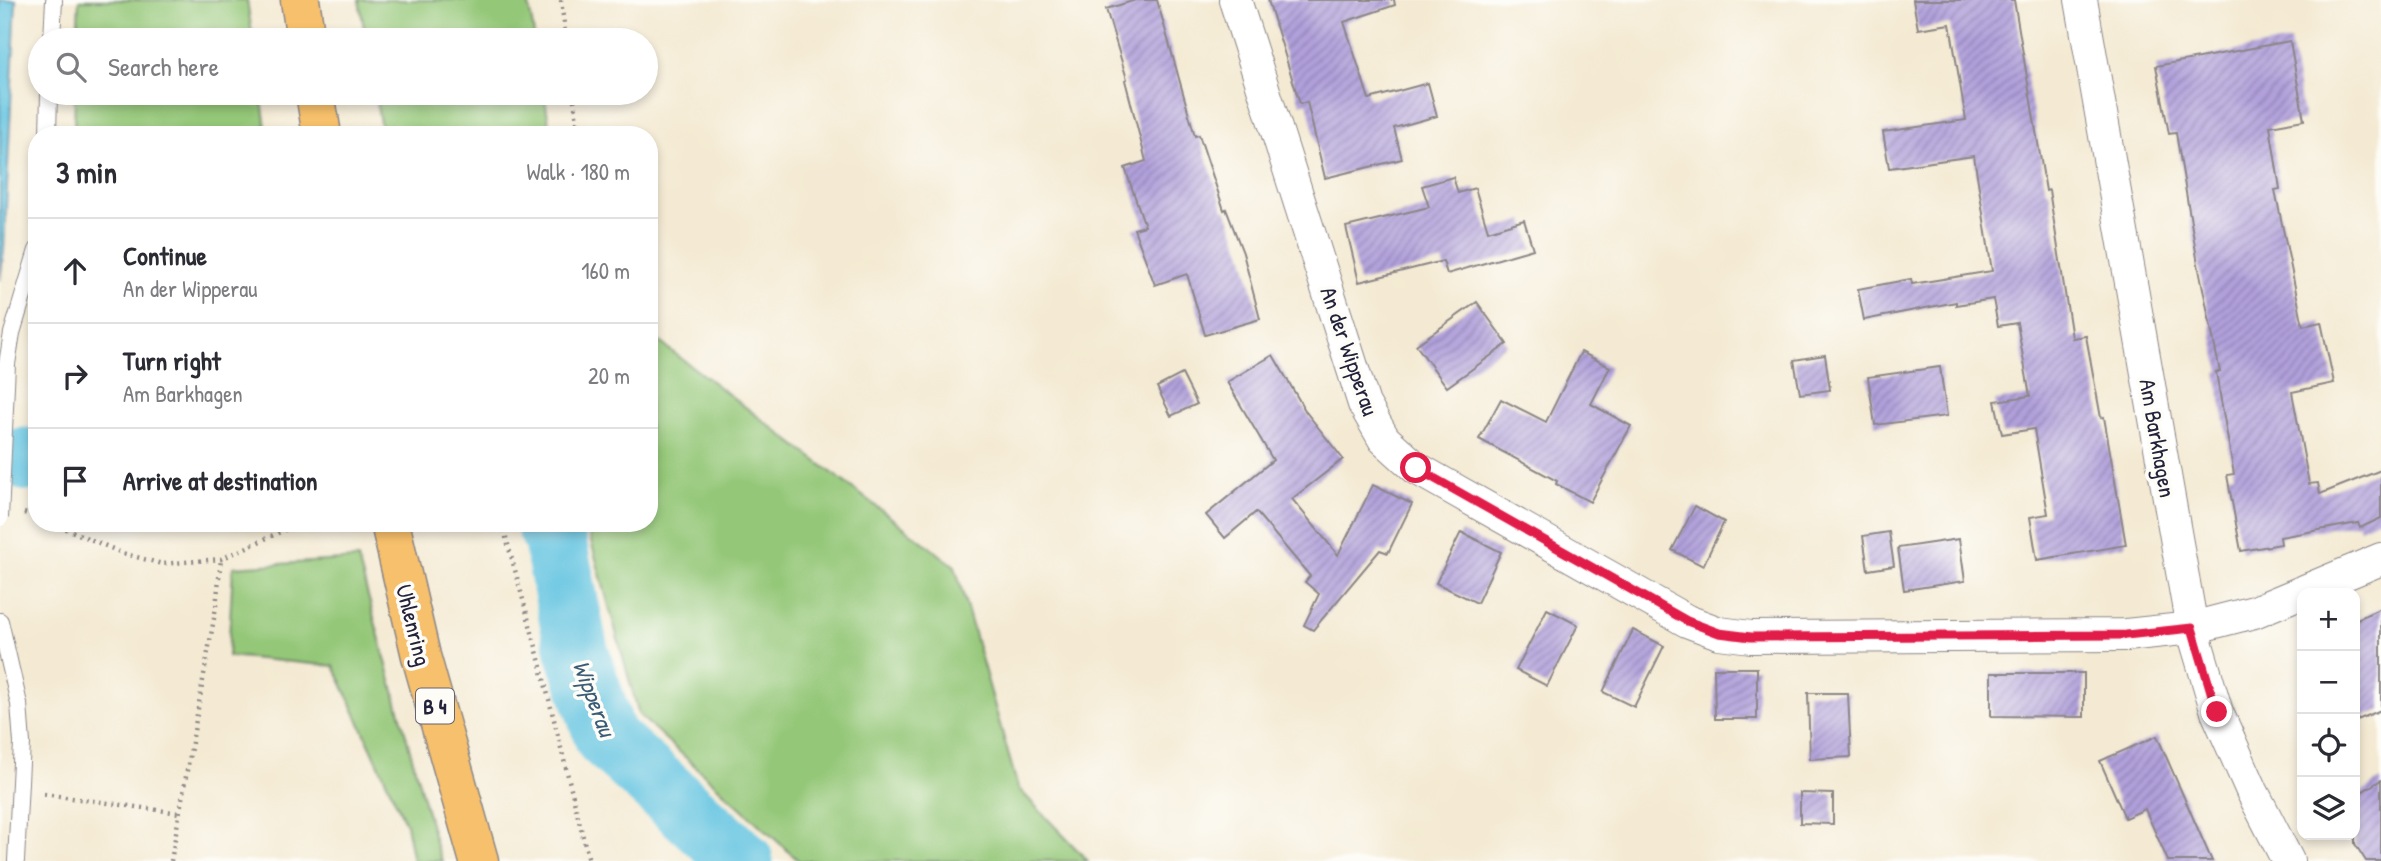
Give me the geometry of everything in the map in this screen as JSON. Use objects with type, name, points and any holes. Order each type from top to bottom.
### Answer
[{"type":"highway","points":[[300,0],[304,28]]},
{"type":"highway","points":[[317,105],[320,126]]},
{"type":"highway","name":"Uhlenring","points":[[393,537],[421,656],[479,861]]},
{"type":"street","name":"An der Wipperau","points":[[1235,0],[1364,404],[1384,439],[1416,468],[1687,621],[1719,633],[1751,637],[2112,635],[2192,628],[2254,612],[2381,559]]},
{"type":"street","name":"Am Barkhagen","points":[[2081,0],[2192,628],[2217,712],[2252,791],[2288,861]]},
{"type":"lane","points":[[53,28],[54,0]]},
{"type":"lane","points":[[48,126],[49,105]]},
{"type":"lane","points":[[0,519],[7,364],[12,333],[28,280]]},
{"type":"lane","points":[[0,621],[19,704],[22,743],[16,861]]},
{"type":"path","points":[[561,0],[564,28]]},
{"type":"path","points":[[575,105],[578,126]]},
{"type":"path","points":[[74,532],[122,553],[162,565],[221,559],[280,532]]},
{"type":"path","points":[[505,532],[536,646],[589,861]]},
{"type":"path","points":[[171,861],[216,607],[221,559]]},
{"type":"path","points":[[19,790],[179,813]]},
{"type":"green space","points":[[79,0],[247,0],[251,28],[78,28]]},
{"type":"green space","points":[[359,0],[528,0],[533,28],[364,28]]},
{"type":"green space","points":[[75,105],[263,105],[266,126],[74,126]]},
{"type":"green space","points":[[377,105],[546,105],[550,126],[380,126]]},
{"type":"green space","points":[[658,341],[955,566],[1018,788],[1088,861],[799,861],[639,715],[588,532],[658,532]]},
{"type":"green space","points":[[358,559],[442,861],[413,861],[406,824],[334,666],[228,656],[233,567]]},
{"type":"water","points":[[0,0],[16,0],[4,249],[0,281]]},
{"type":"building","points":[[1136,0],[1157,0],[1195,136],[1199,135],[1224,210],[1226,209],[1243,253],[1260,319],[1205,335],[1187,274],[1155,285],[1134,229],[1145,226],[1125,168],[1146,161],[1125,80],[1127,79],[1106,9]]},
{"type":"building","points":[[1268,0],[1394,0],[1395,5],[1344,22],[1369,99],[1428,83],[1437,116],[1394,128],[1402,159],[1325,178],[1307,102],[1300,104]]},
{"type":"building","points":[[1913,0],[2014,0],[2046,191],[2049,190],[2072,338],[2086,336],[2101,418],[2104,417],[2126,545],[2037,560],[2030,517],[2048,514],[2034,429],[2002,434],[1995,401],[2030,396],[2017,323],[1998,326],[1993,299],[1956,305],[1956,302],[1864,320],[1858,289],[1911,279],[1912,284],[1992,271],[1974,156],[1889,168],[1883,132],[1966,120],[1950,24],[1918,29]]},
{"type":"building","points":[[2290,41],[2304,120],[2270,126],[2280,189],[2275,190],[2303,326],[2321,322],[2334,383],[2292,392],[2309,484],[2318,483],[2320,494],[2381,470],[2381,518],[2360,528],[2358,523],[2280,537],[2281,544],[2241,551],[2227,475],[2234,474],[2216,372],[2220,372],[2176,133],[2169,134],[2156,66]]},
{"type":"building","points":[[1453,177],[1458,193],[1475,188],[1488,231],[1524,220],[1533,249],[1447,274],[1443,261],[1359,282],[1346,227],[1429,207],[1422,186]]},
{"type":"building","points":[[1477,302],[1507,344],[1447,387],[1416,345]]},
{"type":"building","points":[[1581,352],[1610,367],[1591,404],[1631,426],[1590,502],[1479,439],[1501,399],[1546,422]]},
{"type":"building","points":[[1273,355],[1306,412],[1343,459],[1292,499],[1338,555],[1373,485],[1412,504],[1388,553],[1380,550],[1313,630],[1304,625],[1319,594],[1305,582],[1310,576],[1256,512],[1225,538],[1206,515],[1273,460],[1227,382]]},
{"type":"building","points":[[1825,355],[1830,390],[1800,394],[1794,360]]},
{"type":"building","points":[[1940,367],[1947,416],[1875,425],[1868,377]]},
{"type":"building","points":[[1182,374],[1197,404],[1171,416],[1157,387]]},
{"type":"building","points":[[1695,506],[1724,522],[1703,566],[1672,550]]},
{"type":"building","points":[[1461,532],[1501,552],[1477,603],[1436,583]]},
{"type":"building","points":[[1889,532],[1894,566],[1868,570],[1863,536]]},
{"type":"building","points":[[1959,539],[1965,581],[1904,590],[1898,548]]},
{"type":"building","points":[[2381,608],[2381,710],[2360,719],[2360,651],[2360,618]]},
{"type":"building","points":[[1547,609],[1578,625],[1547,686],[1516,670]]},
{"type":"building","points":[[1633,630],[1664,646],[1634,707],[1603,692]]},
{"type":"building","points":[[1714,668],[1757,668],[1757,719],[1715,719]]},
{"type":"building","points":[[1991,673],[2084,673],[2084,717],[1991,716]]},
{"type":"building","points":[[1808,693],[1848,693],[1851,757],[1810,759]]},
{"type":"building","points":[[2157,736],[2212,861],[2168,861],[2145,809],[2125,818],[2100,761]]},
{"type":"building","points":[[2381,780],[2381,861],[2366,861],[2355,844],[2355,840],[2360,840],[2360,793]]},
{"type":"building","points":[[1800,793],[1833,794],[1833,824],[1800,823]]},
{"type":"waterway","name":"Wipperau","points":[[24,459],[28,459]]},
{"type":"waterway","name":"Wipperau","points":[[552,532],[577,651],[606,738],[742,861]]},
{"type":"route","points":[[1416,468],[1687,621],[1719,633],[1751,637],[2126,635],[2192,628],[2217,712]]}]
